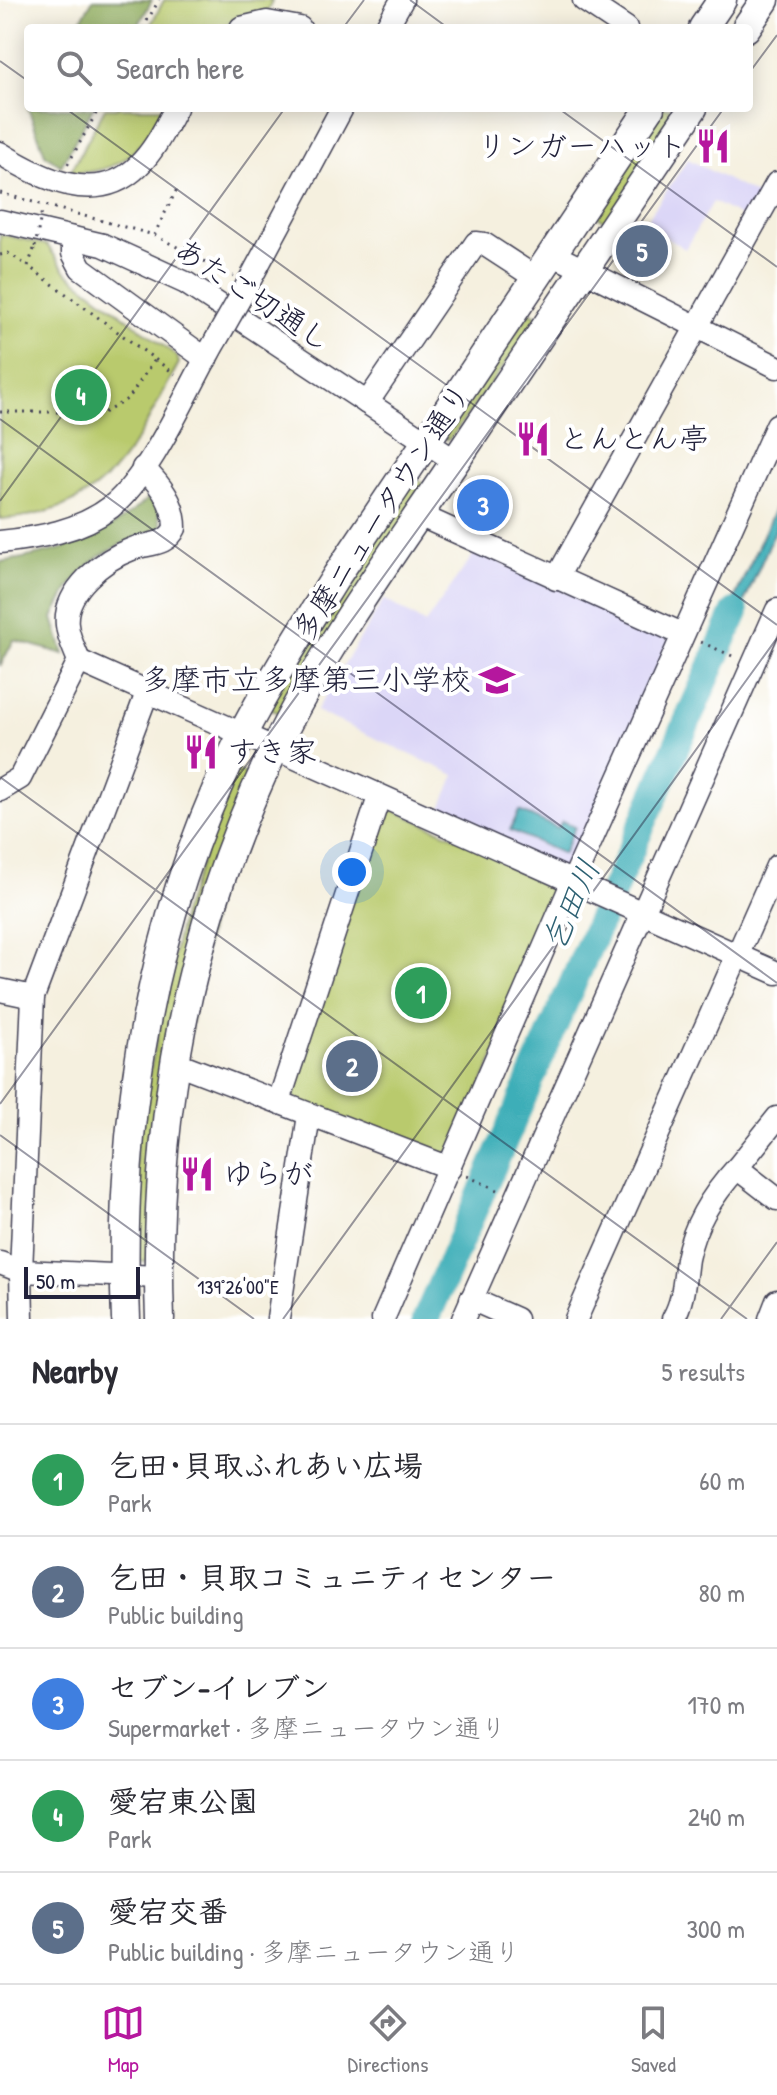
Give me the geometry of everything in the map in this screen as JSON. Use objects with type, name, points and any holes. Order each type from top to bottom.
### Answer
[{"type":"main road","points":[[706,24],[722,0]]},
{"type":"main road","points":[[749,24],[766,0]]},
{"type":"main road","name":"多摩ニュータウン通り","points":[[126,1319],[124,1276],[128,1137],[156,977],[172,912],[198,839],[242,736],[296,640],[647,112]]},
{"type":"main road","name":"多摩ニュータウン通り","points":[[160,1319],[163,1144],[174,1062],[207,920],[232,848],[274,750],[327,655],[690,112]]},
{"type":"street","points":[[388,24],[402,0]]},
{"type":"street","points":[[584,0],[620,24]]},
{"type":"street","points":[[766,0],[777,5]]},
{"type":"street","points":[[258,24],[278,24]]},
{"type":"street","points":[[0,153],[54,182],[88,187],[103,185],[139,165],[173,112]]},
{"type":"street","points":[[0,542],[35,538],[89,520],[110,507],[143,468],[211,350],[240,282],[340,112]]},
{"type":"street","points":[[556,579],[698,330],[777,183]]},
{"type":"street","name":"あたご切通し","points":[[0,221],[132,256],[186,283],[455,461]]},
{"type":"street","points":[[73,238],[73,253],[81,268],[211,350]]},
{"type":"street","points":[[367,403],[476,243],[484,244],[536,278]]},
{"type":"street","points":[[552,254],[777,367]]},
{"type":"street","points":[[383,1319],[456,1171],[690,637],[777,425]]},
{"type":"street","points":[[0,790],[20,778],[79,661],[67,624],[71,603],[80,588],[116,555],[161,542],[175,528],[175,511],[157,480],[143,468]]},
{"type":"street","points":[[419,515],[690,637]]},
{"type":"street","points":[[516,1319],[467,1309],[638,910],[776,615]]},
{"type":"street","points":[[79,661],[777,973]]},
{"type":"street","points":[[22,1319],[10,1267],[33,997],[147,693]]},
{"type":"street","points":[[279,1101],[379,797]]},
{"type":"street","points":[[576,1319],[777,866]]},
{"type":"street","points":[[0,990],[33,997]]},
{"type":"street","points":[[174,1062],[456,1171]]},
{"type":"street","points":[[278,1319],[309,1115]]},
{"type":"street","points":[[673,1319],[681,1306],[688,1255],[709,1200],[777,1118]]},
{"type":"street","points":[[737,1168],[777,1199]]},
{"type":"street","points":[[10,1267],[159,1277]]},
{"type":"street","points":[[770,1319],[777,1301]]},
{"type":"path","points":[[145,24],[159,0]]},
{"type":"path","points":[[65,170],[97,112]]},
{"type":"path","points":[[154,235],[178,187]]},
{"type":"path","points":[[0,193],[154,235],[240,282]]},
{"type":"path","points":[[28,266],[43,205]]},
{"type":"path","points":[[0,255],[8,253],[28,266],[179,376]]},
{"type":"path","points":[[0,412],[106,412],[129,398],[154,360]]},
{"type":"path","points":[[690,637],[740,659]]},
{"type":"path","points":[[456,1171],[504,1192]]},
{"type":"shaded area","points":[[688,159],[762,198],[750,221],[713,202],[685,249],[644,224]]},
{"type":"shaded area","name":"多摩市立多摩第三小学校","points":[[476,551],[667,637],[672,648],[573,866],[564,872],[438,815],[455,775],[316,711],[384,599],[425,624]]},
{"type":"green space","points":[[93,0],[152,0],[139,24],[78,24]]},
{"type":"green space","points":[[164,0],[272,0],[268,11],[242,16],[227,24],[151,24]]},
{"type":"green space","points":[[29,112],[91,112],[61,166],[45,154]]},
{"type":"green space","points":[[103,112],[162,112],[146,137],[127,157],[103,169],[70,173]]},
{"type":"green space","points":[[655,112],[679,112],[606,222],[589,210]]},
{"type":"green space","points":[[0,234],[47,245],[67,273],[177,356],[179,363],[131,449],[93,490],[68,504],[37,514],[0,519]]},
{"type":"green space","points":[[530,312],[539,318],[452,436],[448,440],[444,438]]},
{"type":"green space","points":[[414,477],[429,488],[284,716],[268,707]]},
{"type":"green space","points":[[150,497],[158,508],[162,528],[96,559],[73,582],[63,598],[53,618],[64,654],[14,640],[0,666],[0,562],[43,554],[81,542],[115,524]]},
{"type":"green space","points":[[236,770],[253,777],[225,844],[147,1261],[136,1262],[136,1141],[182,914]]},
{"type":"green space","points":[[391,809],[556,881],[565,897],[453,1150],[437,1156],[296,1100],[289,1089],[377,815]]},
{"type":"water","points":[[777,504],[777,527],[724,648],[715,642]]},
{"type":"water","points":[[519,811],[558,828],[562,821],[575,827],[563,854],[510,830]]},
{"type":"waterway","name":"乞田川","points":[[426,1319],[735,612]]},
{"type":"place","name":"リンガーハット","points":[[713,146]]},
{"type":"place","name":"愛宕交番","points":[[642,251]]},
{"type":"place","name":"愛宕東公園","points":[[81,395]]},
{"type":"place","name":"とんとん亭","points":[[533,439]]},
{"type":"place","name":"セブン-イレブン","points":[[483,505]]},
{"type":"place","name":"多摩市立多摩第三小学校","points":[[497,680]]},
{"type":"place","name":"すき家","points":[[201,752]]},
{"type":"place","name":"乞田･貝取ふれあい広場","points":[[421,993]]},
{"type":"place","name":"乞田・貝取コミュニティセンター","points":[[352,1066]]},
{"type":"place","name":"ゆらが","points":[[197,1174]]}]
